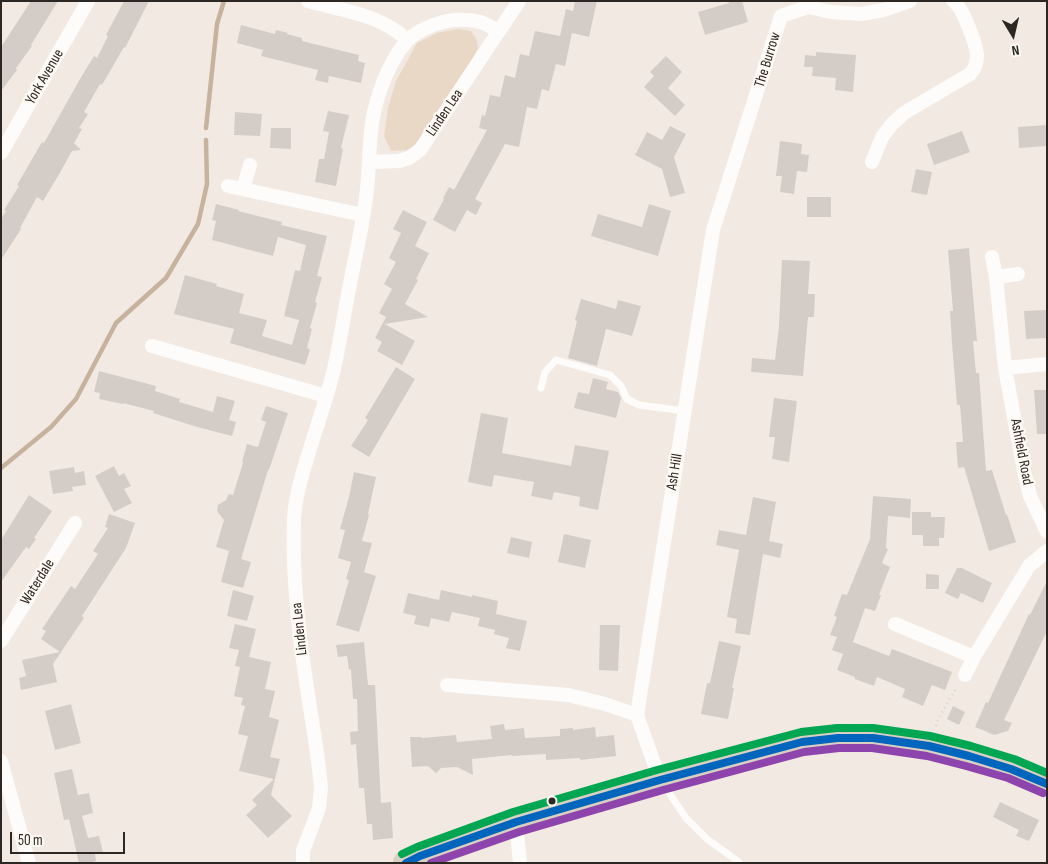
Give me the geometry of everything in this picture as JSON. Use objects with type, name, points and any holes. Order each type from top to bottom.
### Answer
[{"type":"highway","points":[[408,862],[516,822],[660,780],[802,742],[838,738],[873,738],[929,746],[969,756],[1047,784]]},
{"type":"street","name":"York Avenue","points":[[1,153],[88,1]]},
{"type":"street","points":[[308,1],[374,19],[390,27],[407,40]]},
{"type":"street","name":"Linden Lea","points":[[370,162],[399,161],[409,158],[420,150],[519,1]]},
{"type":"street","name":"The Burrow","points":[[713,230],[781,16],[808,7],[831,12],[862,14],[884,10],[910,1]]},
{"type":"street","points":[[872,162],[882,137],[904,112],[974,70],[976,64],[975,46],[961,8],[953,1]]},
{"type":"street","name":"Linden Lea","points":[[303,863],[303,851],[319,808],[321,788],[298,621],[294,517],[298,489],[333,371],[367,192],[373,112],[391,65],[407,40],[416,34],[447,21],[463,20],[479,22],[500,31]]},
{"type":"street","points":[[243,189],[250,165]]},
{"type":"street","points":[[228,186],[363,215]]},
{"type":"street","name":"Ash Hill","points":[[660,780],[637,715],[713,230]]},
{"type":"street","name":"Ashfield Road","points":[[992,257],[996,277],[1005,368],[1030,496],[1047,532]]},
{"type":"street","points":[[996,277],[1018,274]]},
{"type":"street","points":[[152,346],[326,396]]},
{"type":"street","points":[[1005,368],[1047,364]]},
{"type":"street","name":"Waterdale","points":[[1,641],[75,523]]},
{"type":"street","points":[[965,675],[1028,566],[1047,551]]},
{"type":"street","points":[[895,624],[974,657]]},
{"type":"street","points":[[447,685],[568,695],[605,704],[637,715]]},
{"type":"street","points":[[1,761],[29,863]]},
{"type":"street","points":[[516,822],[520,863]]},
{"type":"lane","points":[[541,388],[545,372],[556,360],[610,375],[621,386],[627,398],[639,406],[685,412]]},
{"type":"lane","points":[[660,780],[686,818],[707,839],[739,862]]},
{"type":"path","points":[[938,719],[965,675]]},
{"type":"shaded area","points":[[458,29],[471,31],[476,38],[478,48],[459,85],[424,130],[419,143],[407,150],[391,151],[384,136],[388,108],[396,81],[417,43],[437,33]]},
{"type":"building","points":[[31,1],[58,1],[32,46],[16,68],[17,70],[1,91],[1,47]]},
{"type":"building","points":[[124,1],[149,1],[125,48],[102,85],[100,84],[84,112],[88,114],[79,128],[82,129],[74,143],[81,150],[72,151],[43,201],[37,197],[21,229],[1,260],[1,219],[6,211],[4,210],[42,142],[44,143],[94,56],[97,58],[108,36],[106,35]]},
{"type":"building","points":[[575,1],[597,1],[589,37],[572,33],[565,66],[556,64],[549,91],[542,89],[537,109],[527,107],[519,147],[505,144],[475,199],[482,203],[476,215],[467,210],[455,232],[433,220],[449,187],[454,190],[487,130],[479,128],[482,115],[485,116],[490,95],[500,97],[505,75],[515,78],[520,54],[529,56],[535,31],[560,36],[566,9],[573,11]]},
{"type":"building","points":[[728,1],[742,1],[748,22],[705,35],[698,12],[729,3]]},
{"type":"building","points":[[241,25],[275,34],[276,30],[288,33],[302,38],[302,41],[359,55],[358,61],[365,63],[361,83],[329,76],[328,83],[315,80],[318,70],[261,56],[263,50],[237,43]]},
{"type":"building","points":[[816,52],[856,55],[853,92],[835,90],[836,78],[812,76],[813,67],[804,67],[805,55],[816,56]]},
{"type":"building","points":[[666,56],[682,72],[668,88],[685,105],[675,116],[644,87],[654,76],[650,72]]},
{"type":"building","points":[[328,111],[349,115],[341,148],[343,149],[336,186],[315,182],[319,159],[324,159],[329,132],[323,131]]},
{"type":"building","points":[[235,112],[262,114],[260,136],[234,135]]},
{"type":"building","points":[[1047,125],[1047,146],[1019,148],[1018,127]]},
{"type":"building","points":[[670,126],[686,134],[674,157],[685,193],[670,197],[662,169],[635,155],[647,132],[662,140]]},
{"type":"building","points":[[271,128],[291,128],[291,149],[270,148]]},
{"type":"building","points":[[962,131],[970,152],[934,165],[927,144]]},
{"type":"building","points":[[780,141],[802,144],[801,154],[809,155],[807,172],[797,171],[794,194],[780,192],[782,176],[776,176]]},
{"type":"building","points":[[916,169],[932,172],[927,195],[911,192]]},
{"type":"building","points":[[807,197],[831,197],[831,217],[807,217]]},
{"type":"building","points":[[216,204],[282,222],[281,225],[327,236],[317,276],[322,277],[315,302],[317,303],[307,348],[310,350],[305,365],[230,343],[234,329],[174,314],[185,275],[244,294],[239,313],[267,320],[262,336],[292,345],[299,320],[284,316],[295,270],[300,271],[306,245],[278,237],[273,256],[212,240],[216,221],[212,220]]},
{"type":"building","points":[[649,204],[671,211],[658,256],[591,236],[598,214],[642,227]]},
{"type":"building","points":[[403,210],[427,222],[415,246],[429,253],[416,279],[418,280],[405,304],[428,317],[385,324],[415,341],[402,365],[377,351],[382,342],[375,338],[386,317],[379,313],[392,289],[384,284],[396,262],[389,258],[401,233],[393,229]]},
{"type":"building","points":[[969,248],[977,341],[973,341],[976,373],[979,373],[986,471],[992,470],[1016,542],[989,551],[964,467],[958,468],[956,442],[963,442],[960,405],[957,405],[952,343],[950,311],[953,311],[948,250]]},
{"type":"building","points":[[782,260],[810,261],[808,294],[815,294],[814,317],[808,317],[803,376],[751,372],[752,358],[775,360],[779,326]]},
{"type":"building","points":[[581,299],[616,309],[618,300],[641,306],[632,336],[606,329],[597,366],[568,358]]},
{"type":"building","points":[[1047,310],[1047,338],[1026,339],[1024,311]]},
{"type":"building","points":[[396,367],[415,379],[369,457],[351,446],[368,420],[365,418]]},
{"type":"building","points":[[99,371],[156,386],[155,391],[180,399],[179,402],[213,412],[217,396],[235,401],[229,420],[236,422],[232,436],[153,413],[154,411],[99,399],[100,393],[94,392]]},
{"type":"building","points":[[593,378],[608,382],[606,389],[618,392],[621,398],[616,418],[574,408],[578,392],[589,394]]},
{"type":"building","points":[[1034,390],[1047,390],[1047,434],[1037,434]]},
{"type":"building","points":[[774,398],[797,401],[789,462],[772,459],[775,437],[769,437]]},
{"type":"building","points":[[266,406],[288,413],[268,470],[241,559],[251,562],[243,588],[221,582],[229,551],[216,547],[224,520],[217,511],[218,505],[226,500],[229,494],[233,495],[247,444],[258,447],[266,422],[261,420]]},
{"type":"building","points":[[481,413],[508,418],[502,453],[571,466],[575,445],[609,451],[598,510],[579,506],[580,497],[554,492],[552,500],[531,496],[534,482],[494,475],[492,487],[468,482]]},
{"type":"building","points":[[114,466],[119,476],[124,473],[131,486],[124,489],[132,503],[114,512],[95,476]]},
{"type":"building","points":[[74,467],[75,473],[84,471],[86,485],[72,487],[73,491],[53,494],[49,471]]},
{"type":"building","points":[[354,472],[376,477],[362,541],[372,543],[364,572],[376,576],[359,632],[336,625],[349,580],[346,579],[351,562],[338,558],[345,530],[340,529]]},
{"type":"building","points":[[29,495],[52,511],[29,549],[26,547],[1,582],[1,540]]},
{"type":"building","points":[[873,496],[911,499],[910,518],[888,516],[886,548],[888,549],[882,563],[890,567],[875,611],[865,608],[853,642],[889,656],[892,649],[952,672],[945,690],[932,685],[923,706],[902,697],[905,689],[877,677],[874,686],[837,670],[843,654],[832,650],[837,637],[830,635],[837,617],[834,616],[842,594],[847,595],[870,539]]},
{"type":"building","points":[[753,497],[776,502],[769,541],[783,544],[780,558],[763,554],[750,635],[735,633],[737,619],[727,617],[739,550],[716,545],[719,530],[746,535]]},
{"type":"building","points":[[912,512],[931,512],[931,517],[945,517],[944,538],[939,538],[939,546],[923,546],[923,535],[912,535]]},
{"type":"building","points":[[109,514],[135,523],[126,548],[82,616],[84,618],[53,664],[57,682],[21,690],[19,678],[26,676],[22,660],[60,652],[41,639],[46,631],[42,629],[71,586],[75,589],[98,554],[93,551],[108,528],[105,527]]},
{"type":"building","points":[[564,534],[591,540],[585,568],[558,562]]},
{"type":"building","points":[[511,537],[532,542],[529,558],[507,553]]},
{"type":"building","points":[[957,568],[962,568],[992,583],[983,603],[961,593],[958,599],[945,593]]},
{"type":"building","points":[[926,574],[939,575],[939,589],[926,589]]},
{"type":"building","points":[[1047,581],[1047,631],[1004,720],[1012,723],[1008,731],[994,735],[975,727],[1029,614]]},
{"type":"building","points":[[233,590],[254,596],[247,621],[227,616]]},
{"type":"building","points":[[441,590],[498,601],[496,614],[527,621],[520,651],[506,648],[509,638],[494,634],[495,630],[478,626],[480,618],[452,612],[449,622],[431,618],[429,627],[414,624],[416,616],[403,613],[408,593],[439,600]]},
{"type":"building","points":[[235,624],[256,629],[249,657],[271,662],[265,689],[275,691],[269,717],[279,720],[270,757],[280,759],[271,795],[292,816],[268,838],[246,815],[257,805],[252,800],[274,779],[239,771],[248,736],[238,734],[245,706],[241,705],[243,698],[234,696],[240,667],[235,666],[239,650],[229,648]]},
{"type":"building","points":[[600,625],[620,625],[618,671],[599,670]]},
{"type":"building","points":[[719,641],[741,646],[728,719],[701,714],[707,683],[710,683]]},
{"type":"building","points":[[364,642],[368,685],[375,685],[381,803],[391,802],[393,838],[373,840],[372,824],[367,824],[364,788],[359,788],[356,744],[351,745],[350,732],[358,731],[357,699],[353,699],[351,669],[349,670],[347,656],[338,657],[336,645]]},
{"type":"building","points":[[71,704],[81,743],[55,750],[45,711]]},
{"type":"building","points":[[953,706],[965,712],[959,725],[947,719]]},
{"type":"building","points":[[504,724],[505,730],[524,728],[525,738],[560,736],[560,729],[573,728],[573,730],[595,727],[596,737],[614,735],[616,756],[580,760],[580,758],[546,760],[546,754],[472,759],[473,775],[457,767],[441,768],[436,773],[428,766],[412,767],[410,737],[422,738],[456,735],[457,742],[492,739],[490,726]]},
{"type":"building","points":[[72,769],[78,795],[89,793],[93,813],[82,816],[88,838],[99,836],[103,852],[95,854],[96,861],[89,863],[79,863],[69,819],[64,820],[54,773]]},
{"type":"building","points":[[1000,802],[1039,820],[1029,841],[1016,836],[1019,830],[993,817]]},
{"type":"waterway","points":[[206,128],[217,24],[224,1]]},
{"type":"waterway","points":[[1,468],[51,427],[76,399],[116,323],[166,278],[198,224],[207,184],[206,140]]},
{"type":"transit line","points":[[402,854],[513,812],[657,770],[801,732],[837,728],[873,728],[930,736],[1014,759],[1047,773]]},
{"type":"transit line","points":[[406,863],[420,856],[516,822],[660,780],[802,742],[838,738],[873,738],[929,746],[1011,769],[1047,784]]},
{"type":"transit line","points":[[431,863],[519,832],[663,790],[804,752],[839,748],[872,748],[927,756],[1008,778],[1043,793]]}]
